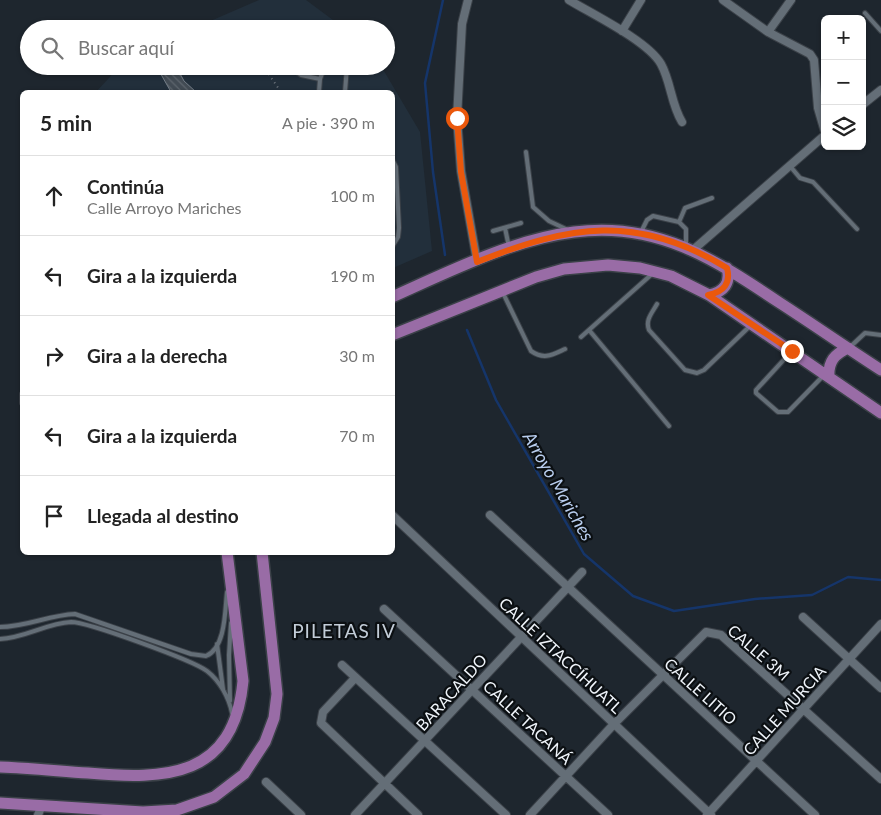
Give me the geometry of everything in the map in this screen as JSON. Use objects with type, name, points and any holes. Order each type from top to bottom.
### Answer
[{"type":"main road","points":[[395,296],[510,249],[572,232],[607,229],[640,233],[689,248],[727,268],[881,370]]},
{"type":"main road","points":[[395,334],[536,277],[564,269],[593,265],[624,266],[656,271],[684,281],[708,295],[881,413]]},
{"type":"main road","points":[[708,295],[715,294],[724,288],[729,277],[727,268]]},
{"type":"main road","points":[[827,375],[833,358],[848,348]]},
{"type":"main road","points":[[0,767],[120,776],[151,776],[171,774],[188,769],[207,756],[221,742],[234,720],[241,700],[243,681],[227,555]]},
{"type":"main road","points":[[0,803],[41,812],[145,813],[177,810],[214,797],[244,774],[265,742],[274,718],[278,694],[262,555]]},
{"type":"street","points":[[468,0],[462,24],[457,118],[461,172],[477,262]]},
{"type":"street","points":[[622,32],[641,0]]},
{"type":"street","points":[[723,0],[768,32],[804,50],[812,57],[821,119]]},
{"type":"street","points":[[768,32],[791,0]]},
{"type":"street","points":[[574,1],[656,56],[670,83],[676,110],[682,122]]},
{"type":"street","points":[[866,102],[881,90]]},
{"type":"street","points":[[689,248],[790,166],[821,138]]},
{"type":"street","name":"CALLE LITIO","points":[[490,515],[815,815]]},
{"type":"street","name":"CALLE IZTACCÍHUATL","points":[[395,518],[709,814]]},
{"type":"street","name":"BARACALDO","points":[[355,815],[582,572]]},
{"type":"street","name":"CALLE TACANÁ","points":[[384,609],[608,815]]},
{"type":"street","points":[[803,617],[881,688]]},
{"type":"street","name":"CALLE MURCIA","points":[[709,814],[881,624]]},
{"type":"street","name":"CALLE 3M","points":[[662,675],[706,632],[721,635],[881,779]]},
{"type":"street","points":[[342,665],[506,815]]},
{"type":"street","points":[[530,815],[662,675]]},
{"type":"street","points":[[355,678],[323,712],[320,719],[323,726],[418,815]]},
{"type":"street","points":[[266,782],[302,815]]},
{"type":"lane","points":[[865,13],[881,32]]},
{"type":"lane","points":[[301,75],[320,80]]},
{"type":"lane","points":[[319,90],[322,75]]},
{"type":"lane","points":[[345,90],[347,75]]},
{"type":"lane","points":[[526,152],[533,207],[549,221],[572,232]]},
{"type":"lane","points":[[395,165],[398,228],[398,237],[395,242]]},
{"type":"lane","points":[[790,166],[800,178],[814,182],[857,229]]},
{"type":"lane","points":[[679,222],[685,208],[712,198]]},
{"type":"lane","points":[[640,233],[649,217],[679,222],[686,229],[689,248]]},
{"type":"lane","points":[[493,230],[521,223]]},
{"type":"lane","points":[[505,228],[510,249]]},
{"type":"lane","points":[[581,337],[656,271]]},
{"type":"lane","points":[[502,291],[531,352],[546,358],[565,350]]},
{"type":"lane","points":[[657,304],[648,318],[648,330],[685,370],[691,373],[704,370],[752,324]]},
{"type":"lane","points":[[589,330],[669,426]]},
{"type":"lane","points":[[848,348],[865,333],[881,335]]},
{"type":"lane","points":[[792,351],[756,390],[756,393],[778,412],[788,412],[827,375]]},
{"type":"lane","points":[[0,627],[35,624],[59,616],[75,614],[191,654],[210,655],[217,644],[224,616],[229,575]]},
{"type":"lane","points":[[233,606],[229,655],[230,703],[234,720]]},
{"type":"lane","points":[[0,639],[36,632],[61,624],[79,623],[136,642],[201,668],[214,678],[230,703]]},
{"type":"lane","points":[[217,644],[223,690]]},
{"type":"path","points":[[269,75],[280,90]]},
{"type":"shaded area","points":[[259,0],[306,0],[333,20],[213,20]]},
{"type":"shaded area","points":[[112,75],[386,75],[420,132],[432,251],[395,267],[395,90],[98,90]]},
{"type":"building","points":[[161,75],[181,75],[184,81],[194,90],[170,90]]},
{"type":"waterway","name":"Arroyo Mariches","points":[[443,0],[425,83],[433,172],[445,255]]},
{"type":"waterway","name":"Arroyo Mariches","points":[[467,330],[496,400],[584,554],[633,596],[674,611],[755,599],[812,595],[848,577],[881,580]]},
{"type":"district","name":"PILETAS IV","points":[[344,630]]},
{"type":"route","points":[[457,118],[461,172],[477,262],[510,249],[572,232],[607,229],[656,236],[693,250],[727,268],[729,277],[724,288],[715,294],[708,295],[792,351]]}]
